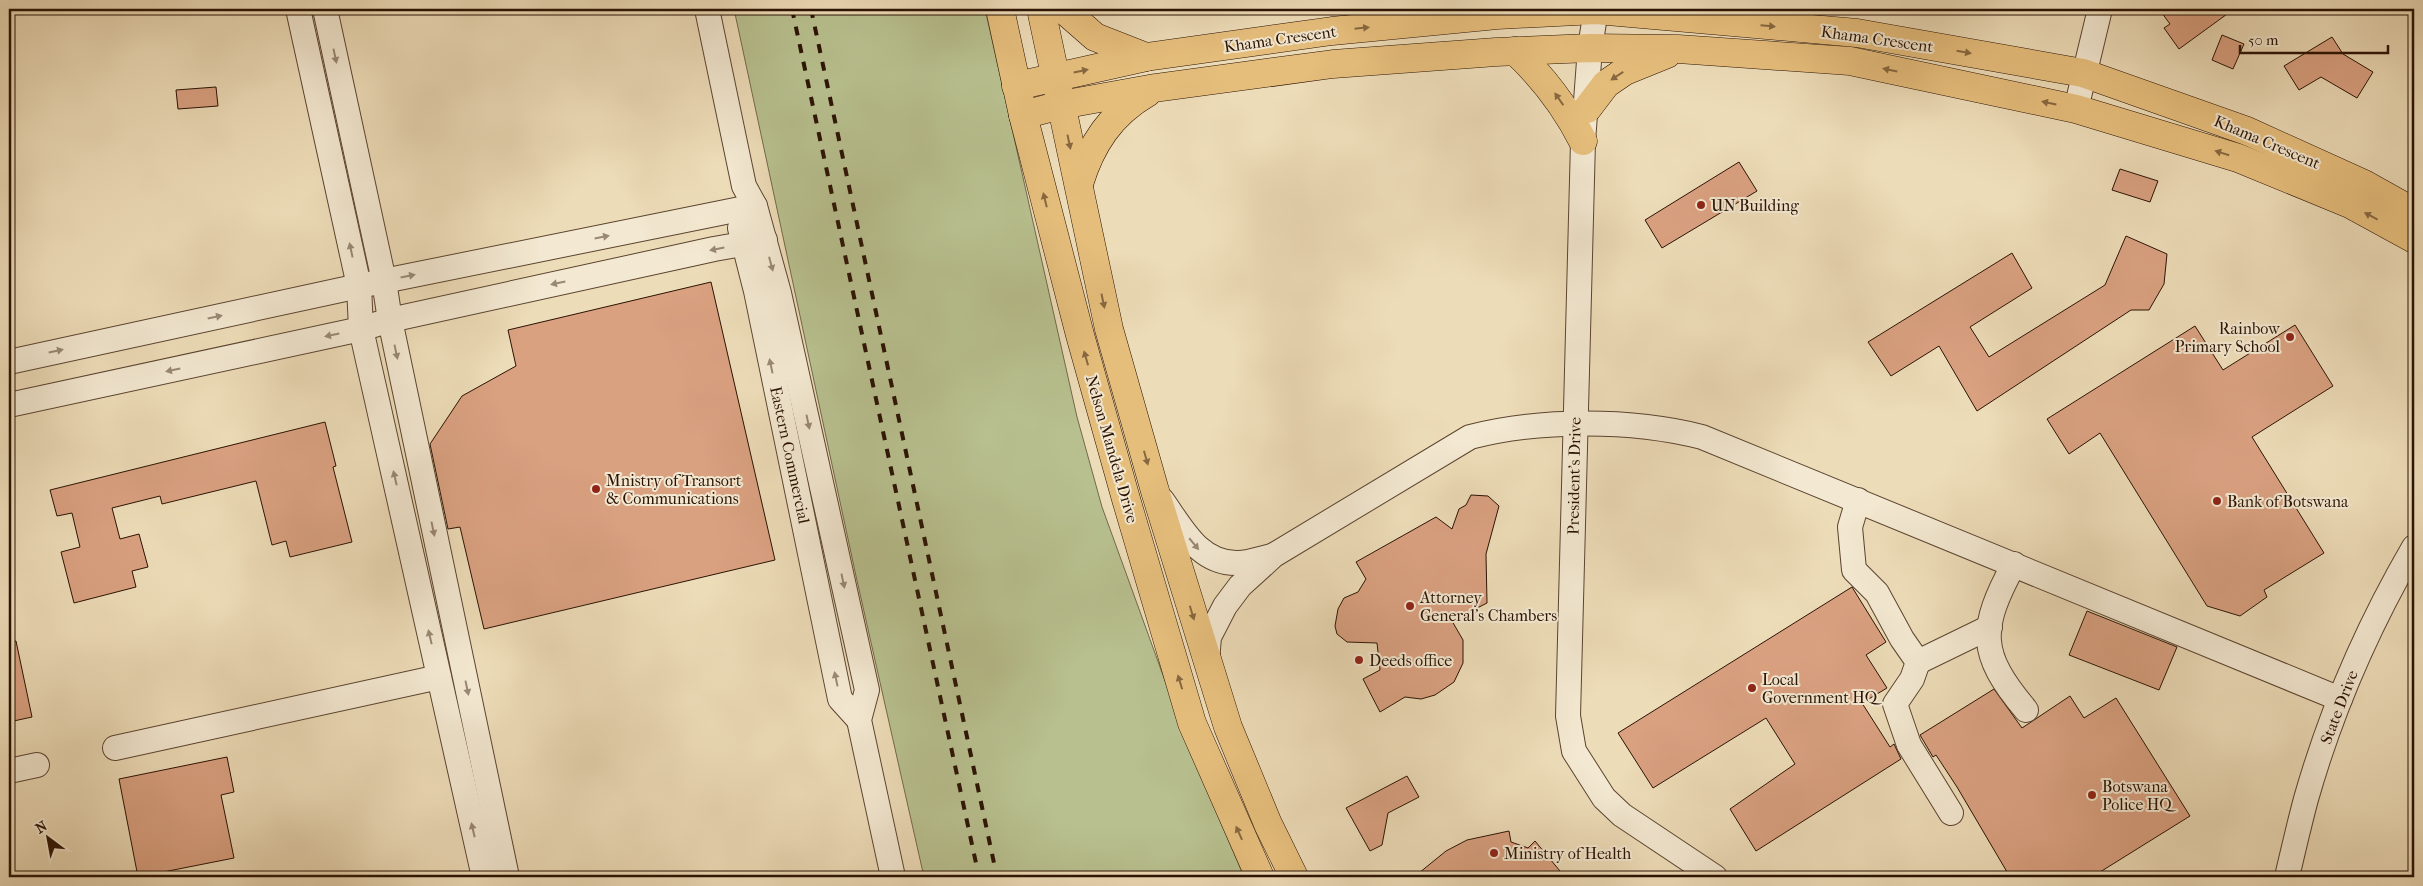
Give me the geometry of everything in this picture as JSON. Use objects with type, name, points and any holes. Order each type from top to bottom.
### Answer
[{"type":"main road","name":"Nelson Mandela Drive","points":[[1000,9],[1023,115],[1090,372],[1192,723],[1260,877]]},
{"type":"main road","name":"Nelson Mandela Drive","points":[[1040,9],[1109,329],[1155,491],[1228,727],[1268,824],[1294,877]]},
{"type":"main road","points":[[1063,9],[1095,37],[1146,57]]},
{"type":"main road","name":"Khama Crescent","points":[[1016,86],[1146,57],[1332,31],[1497,15],[1596,10],[1857,33],[2084,73],[2247,131],[2364,184],[2414,212]]},
{"type":"main road","name":"Khama Crescent","points":[[1023,115],[1061,105],[1155,88],[1333,64],[1515,51],[1590,48],[1678,49],[1850,62],[2076,109],[2238,158],[2350,204],[2414,239]]},
{"type":"main road","points":[[1587,109],[1606,84],[1625,71],[1678,49]]},
{"type":"main road","points":[[1515,51],[1553,91],[1569,114],[1583,141]]},
{"type":"main road","points":[[1079,184],[1091,153],[1103,130],[1132,102],[1155,88]]},
{"type":"street","points":[[298,9],[359,286],[361,329],[484,877]]},
{"type":"street","points":[[325,9],[384,281],[390,320],[507,877]]},
{"type":"street","name":"Eastern Commercial","points":[[708,9],[754,242],[779,293],[867,690],[859,720],[891,876]]},
{"type":"street","points":[[2076,109],[2100,9]]},
{"type":"street","name":"President's Drive","points":[[1596,10],[1590,48],[1587,109],[1583,141],[1568,716],[1574,750],[1604,798],[1622,815],[1715,877]]},
{"type":"street","points":[[9,362],[745,201]]},
{"type":"street","points":[[9,405],[361,329],[390,320],[754,242]]},
{"type":"street","points":[[1207,661],[1209,637],[1225,606],[1240,586],[1274,555],[1470,437],[1492,431],[1575,422],[1678,430],[1702,436],[2340,698]]},
{"type":"street","points":[[1155,491],[1189,538],[1207,556],[1213,559],[1238,563],[1274,555]]},
{"type":"street","points":[[1858,500],[1850,527],[1854,570],[1877,593],[1902,639],[1918,662]]},
{"type":"street","name":"State Drive","points":[[2287,877],[2306,799],[2340,698],[2384,598],[2414,547]]},
{"type":"street","points":[[2014,564],[1990,614],[1988,648],[2006,687],[2026,710]]},
{"type":"street","points":[[1952,812],[1910,745],[1894,704],[1912,679],[1918,662],[1990,627]]},
{"type":"street","points":[[115,748],[439,677]]},
{"type":"street","points":[[9,771],[37,765]]},
{"type":"green space","points":[[734,9],[985,9],[1077,417],[1102,507],[1193,758],[1244,877],[924,877],[856,576]]},
{"type":"building","points":[[2159,9],[2234,9],[2179,49],[2164,28],[2170,24]]},
{"type":"building","points":[[2222,35],[2244,44],[2233,69],[2212,60]]},
{"type":"building","points":[[2332,37],[2343,54],[2373,72],[2357,98],[2321,77],[2299,90],[2284,66]]},
{"type":"building","points":[[216,87],[218,106],[178,109],[176,90]]},
{"type":"building","name":"UN Building","points":[[1739,162],[1757,191],[1662,248],[1645,220]]},
{"type":"building","points":[[2120,169],[2158,181],[2150,202],[2112,190]]},
{"type":"building","points":[[2126,236],[2167,254],[2164,284],[2149,310],[2131,310],[1977,411],[1939,346],[1891,376],[1868,342],[2012,253],[2032,288],[1970,327],[1989,357],[2105,285]]},
{"type":"building","name":"Mnistry of Transort & Communications","points":[[711,282],[775,560],[484,629],[460,527],[448,529],[430,444],[462,396],[516,366],[508,330]]},
{"type":"building","name":"Bank of Botswana","points":[[2295,325],[2333,386],[2252,437],[2324,553],[2264,590],[2267,597],[2240,616],[2207,606],[2100,433],[2069,454],[2047,419],[2195,326],[2223,370]]},
{"type":"building","points":[[325,422],[336,466],[333,467],[352,542],[290,557],[286,541],[272,545],[256,481],[162,504],[160,496],[112,508],[120,539],[139,534],[148,567],[132,571],[136,587],[74,603],[61,552],[80,547],[72,513],[57,516],[50,490]]},
{"type":"building","name":"Attorney General's Chambers","points":[[1471,495],[1488,496],[1499,506],[1486,554],[1487,603],[1452,621],[1463,640],[1463,663],[1454,682],[1435,695],[1421,699],[1405,697],[1380,712],[1363,679],[1380,670],[1377,643],[1347,642],[1337,634],[1335,626],[1338,609],[1344,598],[1358,592],[1366,579],[1356,562],[1436,517],[1452,529],[1459,509],[1466,505]]},
{"type":"building","points":[[1852,587],[1886,642],[1866,655],[1887,688],[1862,703],[1890,747],[1894,744],[1901,759],[1756,851],[1730,809],[1795,764],[1766,718],[1653,788],[1618,733]]},
{"type":"building","points":[[2087,611],[2177,647],[2159,690],[2069,655]]},
{"type":"building","points":[[16,641],[32,717],[9,722],[9,642]]},
{"type":"building","name":"Botswana Police HQ","points":[[1994,689],[2022,728],[2070,696],[2084,718],[2116,698],[2190,816],[2092,877],[2010,877],[1957,787],[1936,755],[1933,757],[1920,735]]},
{"type":"building","points":[[227,757],[234,792],[221,795],[234,858],[138,877],[119,779]]},
{"type":"building","points":[[1407,776],[1419,797],[1388,813],[1382,845],[1370,851],[1346,808]]},
{"type":"building","name":"Ministry of Health","points":[[1509,831],[1511,842],[1528,848],[1535,841],[1565,877],[1414,877],[1446,851],[1467,840]]},
{"type":"railway","points":[[792,9],[979,877]]},
{"type":"railway","points":[[811,9],[997,877]]},
{"type":"place","name":"UN Building","points":[[1701,205]]},
{"type":"place","name":"Rainbow Primary School","points":[[2290,337]]},
{"type":"place","name":"Mnistry of Transort & Communications","points":[[596,489]]},
{"type":"place","name":"Bank of Botswana","points":[[2217,501]]},
{"type":"place","name":"Attorney General's Chambers","points":[[1410,606]]},
{"type":"place","name":"Deeds office","points":[[1359,660]]},
{"type":"place","name":"Local Government HQ","points":[[1752,688]]},
{"type":"place","name":"Botswana Police HQ","points":[[2092,795]]},
{"type":"place","name":"Ministry of Health","points":[[1494,853]]}]
